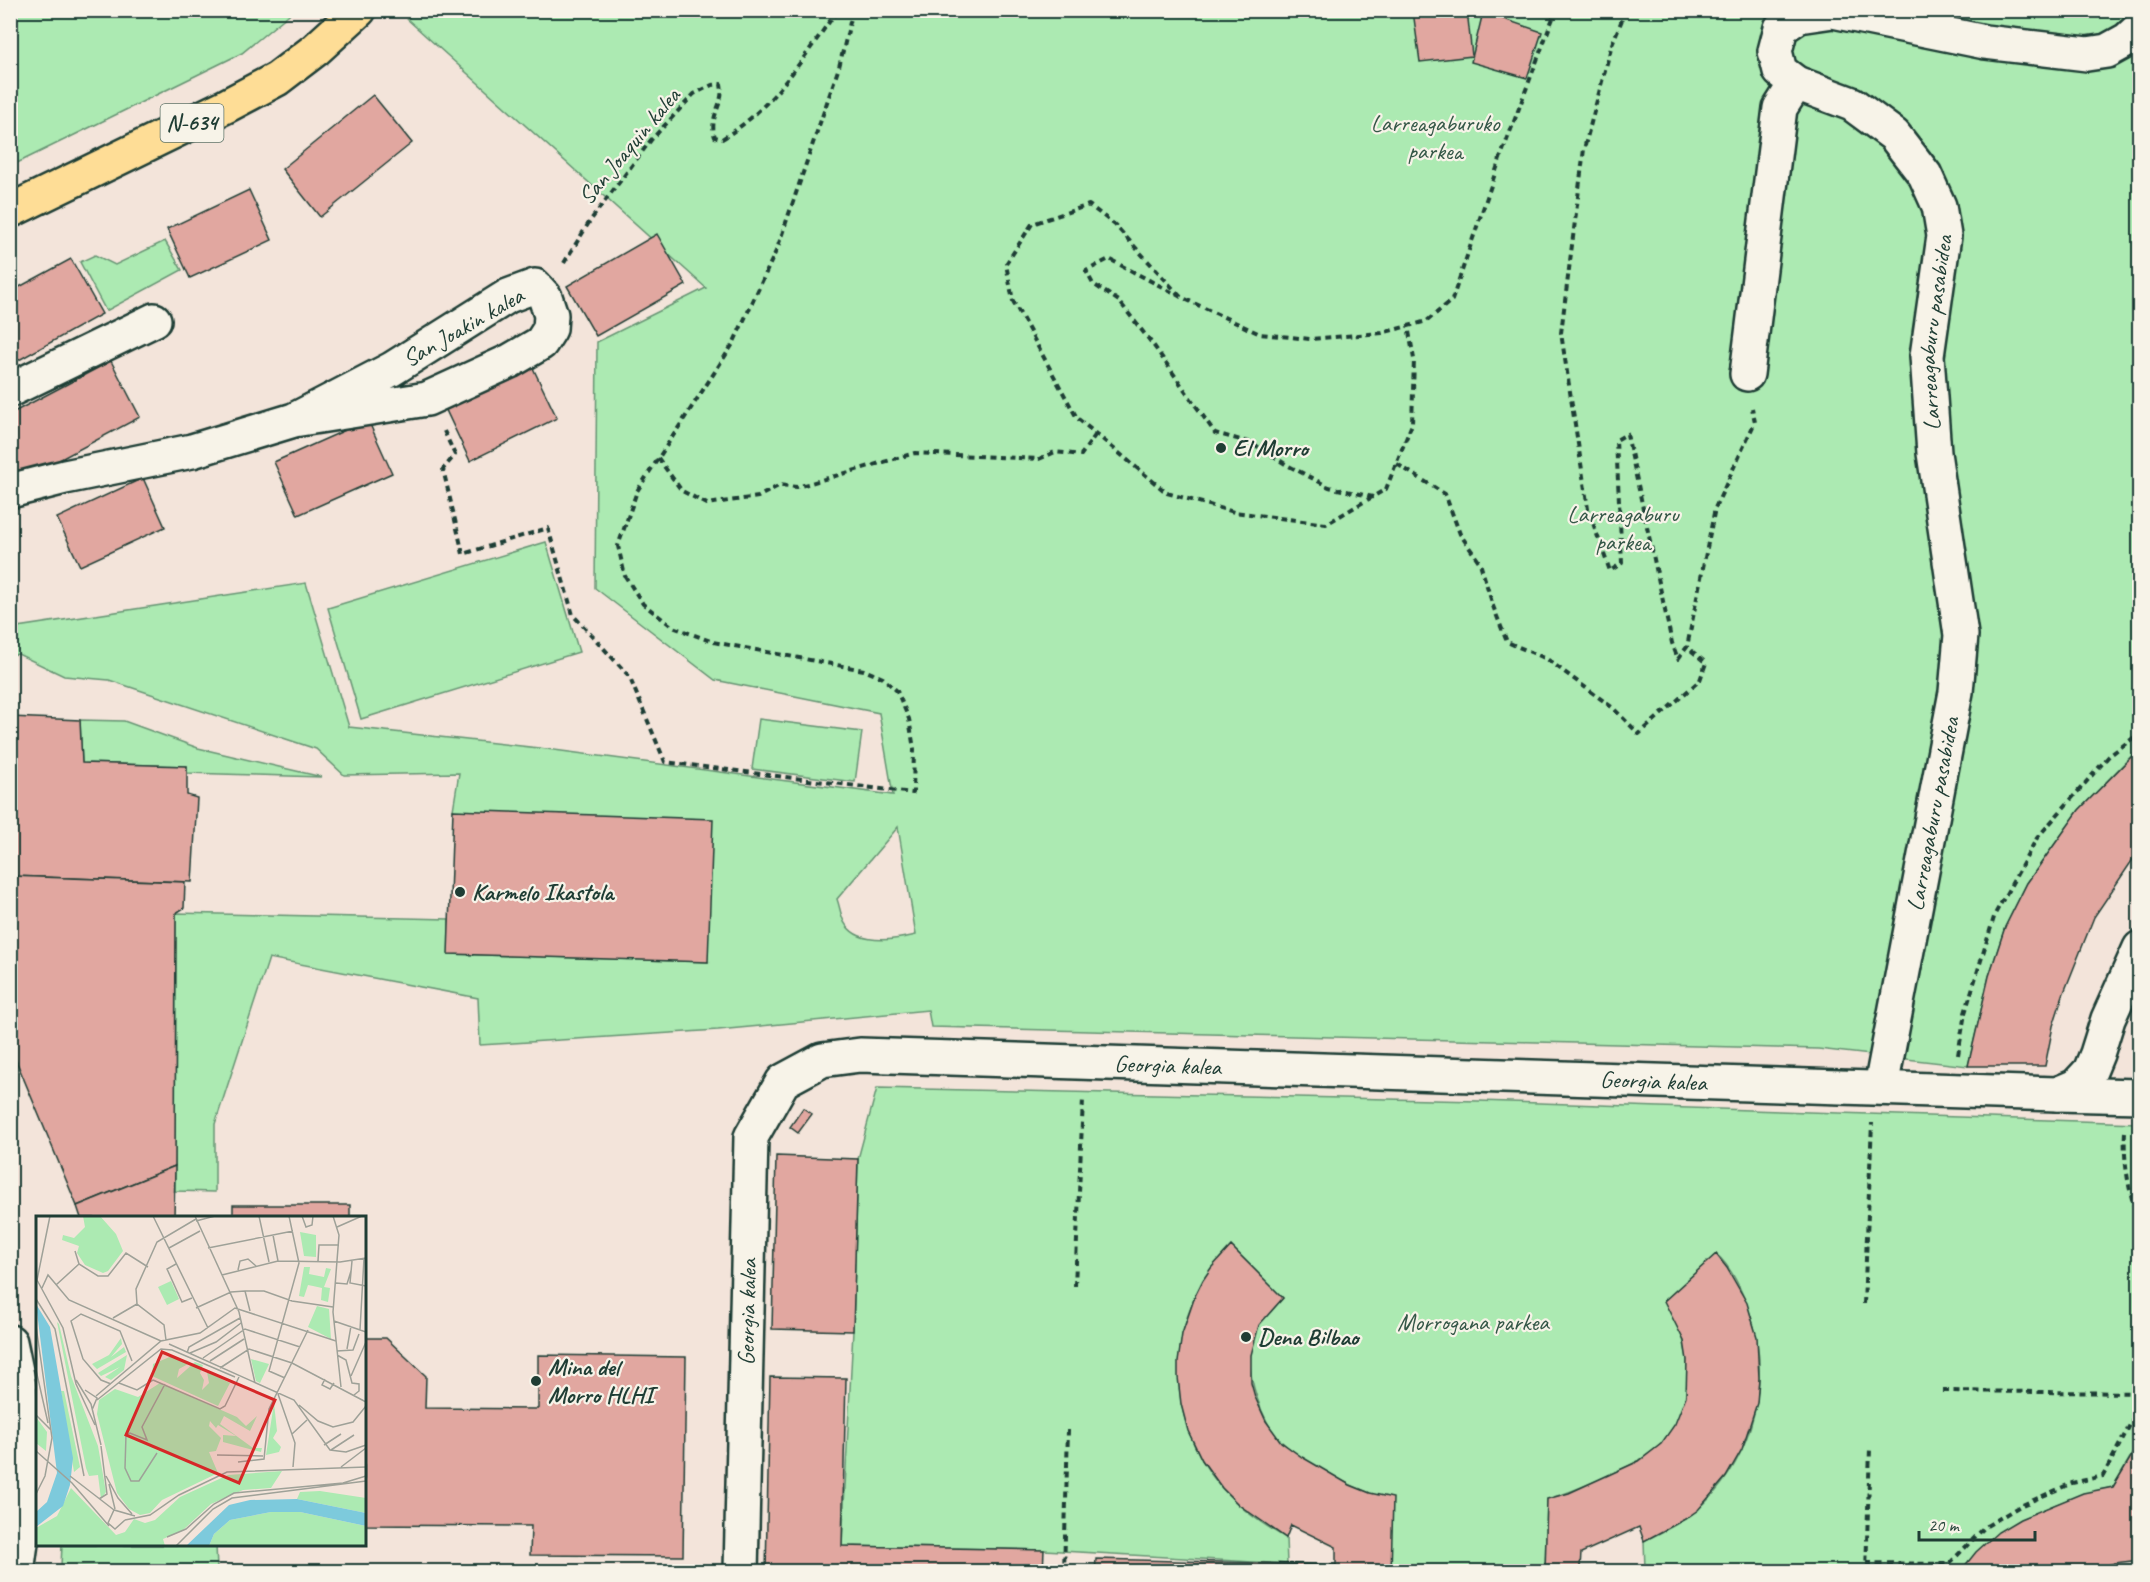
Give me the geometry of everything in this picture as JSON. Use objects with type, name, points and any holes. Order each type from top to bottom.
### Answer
[{"type":"main road","name":"N-634","points":[[10,211],[277,79],[315,50],[359,10]]},
{"type":"street","name":"Larreagaburu pasabidea","points":[[1881,1088],[1956,692],[1961,635],[1935,453],[1927,356],[1944,236],[1939,206],[1925,175],[1894,135],[1852,104],[1796,83],[1780,70],[1775,51],[1781,28],[1799,16],[1833,11],[1985,42],[2087,54],[2107,51],[2127,40],[2139,27]]},
{"type":"street","points":[[1747,374],[1780,108],[1796,83]]},
{"type":"street","name":"San Joakin kalea","points":[[10,491],[65,477],[192,451],[294,420],[427,399],[510,361],[541,343],[550,328],[551,315],[545,297],[535,286],[508,296],[392,369],[294,420]]},
{"type":"street","points":[[10,390],[154,320]]},
{"type":"street","points":[[2057,1094],[2076,1086],[2085,1077],[2097,1054],[2108,1019],[2139,948]]},
{"type":"street","name":"Georgia kalea","points":[[2097,1054],[2114,1080],[2138,1096]]},
{"type":"street","name":"Georgia kalea","points":[[741,1572],[751,1137],[783,1081],[822,1060],[860,1055],[1090,1061],[2138,1096]]},
{"type":"street","points":[[10,1342],[20,1390],[27,1499],[17,1572]]},
{"type":"path","name":"San Joaquin kalea","points":[[535,286],[567,261],[590,221],[651,141],[694,94],[712,85],[721,84],[722,92],[712,127],[715,137],[722,139],[740,128],[785,84],[832,18],[841,10]]},
{"type":"path","points":[[442,428],[455,455],[444,469],[463,554],[548,528],[573,615],[629,676],[665,762],[913,793],[914,749],[909,719],[897,691],[883,678],[864,670],[713,642],[673,627],[643,604],[625,576],[618,546],[637,490],[733,344],[777,249],[839,67],[853,10]]},
{"type":"path","points":[[1373,496],[1329,487],[1252,443],[1215,433],[1154,346],[1119,301],[1094,284],[1086,271],[1109,259],[1183,298],[1260,334],[1310,339],[1382,333],[1428,321],[1452,300],[1501,156],[1556,10]]},
{"type":"path","points":[[1626,10],[1612,44],[1584,148],[1561,333],[1588,509],[1610,571],[1622,563],[1617,440],[1627,434],[1672,643],[1678,659],[1687,647],[1715,508],[1755,422],[1747,374]]},
{"type":"path","points":[[1183,298],[1115,225],[1089,205],[1032,224],[1006,264],[1013,301],[1077,418],[1167,493],[1233,512],[1326,524],[1386,489],[1412,424],[1414,359],[1408,326]]},
{"type":"path","points":[[658,458],[682,490],[707,504],[758,497],[780,485],[797,487],[915,453],[1039,459],[1055,452],[1081,454],[1096,434]]},
{"type":"path","points":[[1396,464],[1445,494],[1460,534],[1480,563],[1507,642],[1547,659],[1613,708],[1639,734],[1700,680],[1706,663],[1687,647]]},
{"type":"path","points":[[1958,1057],[1965,1013],[1995,914],[2037,838],[2109,756],[2139,733]]},
{"type":"path","points":[[1075,1286],[1083,1092]]},
{"type":"path","points":[[1864,1304],[1872,1122]]},
{"type":"path","points":[[2126,1126],[2124,1144],[2132,1202],[2139,1226]]},
{"type":"path","points":[[1943,1391],[2139,1393]]},
{"type":"path","points":[[1866,1563],[1949,1564],[1985,1527],[2020,1506],[2072,1482],[2103,1476],[2139,1406]]},
{"type":"path","points":[[1064,1572],[1068,1430]]},
{"type":"path","points":[[1866,1572],[1870,1448]]},
{"type":"green space","points":[[11,10],[293,11],[242,53],[11,166]]},
{"type":"green space","name":"Larreagaburu parkea","points":[[414,11],[2139,11],[2139,748],[2079,810],[2027,883],[2005,927],[1989,976],[1968,1066],[1818,1049],[931,1027],[928,1010],[718,1030],[480,1045],[478,998],[269,958],[215,1124],[215,1192],[175,1191],[176,913],[449,919],[449,954],[708,962],[453,810],[459,773],[344,775],[316,749],[109,680],[64,676],[18,654],[11,655],[11,628],[306,583],[349,727],[539,748],[893,795],[879,713],[715,680],[595,588],[597,342],[706,288],[407,19]],"holes":[[[898,827],[916,935],[888,940],[860,936],[852,932],[844,922],[837,899]]]},
{"type":"green space","points":[[165,241],[182,270],[106,311],[80,262],[95,255],[115,265]]},
{"type":"green space","points":[[546,542],[579,652],[361,719],[328,608]]},
{"type":"green space","points":[[759,719],[862,732],[855,782],[752,769]]},
{"type":"green space","points":[[80,720],[124,721],[198,748],[322,777],[187,773],[187,766],[82,763]]},
{"type":"green space","name":"Morrogana parkea","points":[[877,1088],[1478,1101],[2138,1123],[2139,1442],[2113,1487],[2070,1499],[2029,1516],[1992,1540],[1960,1571],[1766,1572],[1645,1568],[1644,1541],[1696,1511],[1729,1473],[1750,1427],[1756,1402],[1759,1377],[1754,1327],[1734,1277],[1723,1260],[1716,1254],[1665,1301],[1681,1332],[1686,1356],[1687,1382],[1682,1409],[1677,1421],[1656,1449],[1627,1467],[1547,1499],[1545,1571],[1391,1571],[1370,1493],[1335,1478],[1302,1458],[1279,1439],[1266,1420],[1252,1379],[1251,1348],[1261,1322],[1283,1298],[1231,1246],[1209,1272],[1193,1301],[1183,1332],[1179,1365],[1180,1397],[1188,1429],[1201,1459],[1235,1502],[1286,1538],[1287,1564],[1044,1550],[842,1546],[853,1331],[858,1159]]},
{"type":"green space","points":[[62,1546],[216,1546],[217,1569],[61,1566]]},
{"type":"building","points":[[1467,10],[1472,56],[1420,62],[1413,11]]},
{"type":"building","points":[[1483,12],[1542,32],[1527,78],[1471,62]]},
{"type":"building","points":[[373,95],[412,143],[320,217],[282,169]]},
{"type":"building","points":[[249,190],[272,240],[190,278],[167,229]]},
{"type":"building","points":[[657,234],[686,285],[596,336],[567,286]]},
{"type":"building","points":[[71,259],[102,314],[10,365],[10,292]]},
{"type":"building","points":[[111,361],[140,417],[14,484],[10,477],[10,414]]},
{"type":"building","points":[[532,366],[557,418],[470,461],[445,408]]},
{"type":"building","points":[[368,420],[392,473],[298,515],[274,462]]},
{"type":"building","points":[[143,478],[165,527],[80,566],[57,518]]},
{"type":"building","points":[[10,717],[80,720],[82,763],[187,766],[187,795],[197,798],[192,882],[10,876]]},
{"type":"building","points":[[2140,748],[2140,849],[2094,917],[2063,995],[2053,1026],[2045,1066],[1968,1066],[1989,976],[2005,927],[2027,883],[2079,810]]},
{"type":"building","points":[[453,810],[713,819],[708,962],[448,954]]},
{"type":"building","points":[[10,876],[185,882],[184,908],[176,913],[175,1166],[77,1206],[10,1046]]},
{"type":"building","points":[[803,1108],[812,1114],[798,1133],[790,1127]]},
{"type":"building","points":[[776,1156],[858,1159],[853,1331],[772,1329]]},
{"type":"building","points":[[175,1166],[174,1216],[80,1216],[77,1206]]},
{"type":"building","points":[[233,1205],[350,1205],[350,1216],[233,1216]]},
{"type":"building","points":[[1231,1246],[1283,1298],[1259,1325],[1251,1355],[1251,1383],[1266,1421],[1281,1442],[1302,1457],[1350,1485],[1370,1493],[1393,1498],[1391,1572],[1095,1572],[1096,1559],[1336,1565],[1336,1547],[1291,1525],[1286,1538],[1239,1505],[1222,1488],[1202,1460],[1188,1431],[1181,1404],[1178,1377],[1182,1334],[1203,1280]]},
{"type":"building","points":[[1716,1254],[1727,1268],[1747,1303],[1757,1337],[1759,1378],[1757,1403],[1742,1449],[1726,1477],[1698,1510],[1644,1541],[1639,1527],[1581,1553],[1580,1567],[1766,1572],[1545,1572],[1547,1499],[1569,1493],[1639,1461],[1661,1444],[1675,1424],[1686,1396],[1687,1360],[1684,1341],[1664,1301]]},
{"type":"building","points":[[366,1338],[386,1338],[426,1376],[425,1408],[538,1409],[538,1355],[686,1357],[683,1556],[530,1555],[531,1526],[366,1525]]},
{"type":"building","points":[[770,1377],[846,1378],[842,1546],[1044,1550],[1043,1572],[766,1572]]},
{"type":"building","points":[[2140,1442],[2140,1560],[2115,1563],[2082,1572],[1960,1572],[1976,1552],[1998,1532],[2020,1519],[2083,1493],[2113,1487]]},
{"type":"place","name":"El Morro","points":[[1221,448]]},
{"type":"place","name":"Karmelo Ikastola","points":[[460,892]]},
{"type":"place","name":"Dena Bilbao","points":[[1246,1337]]},
{"type":"place","name":"Mina del Morro HLHI","points":[[536,1381]]},
{"type":"park label","name":"Larreagaburuko parkea","points":[[1435,137]]}]
